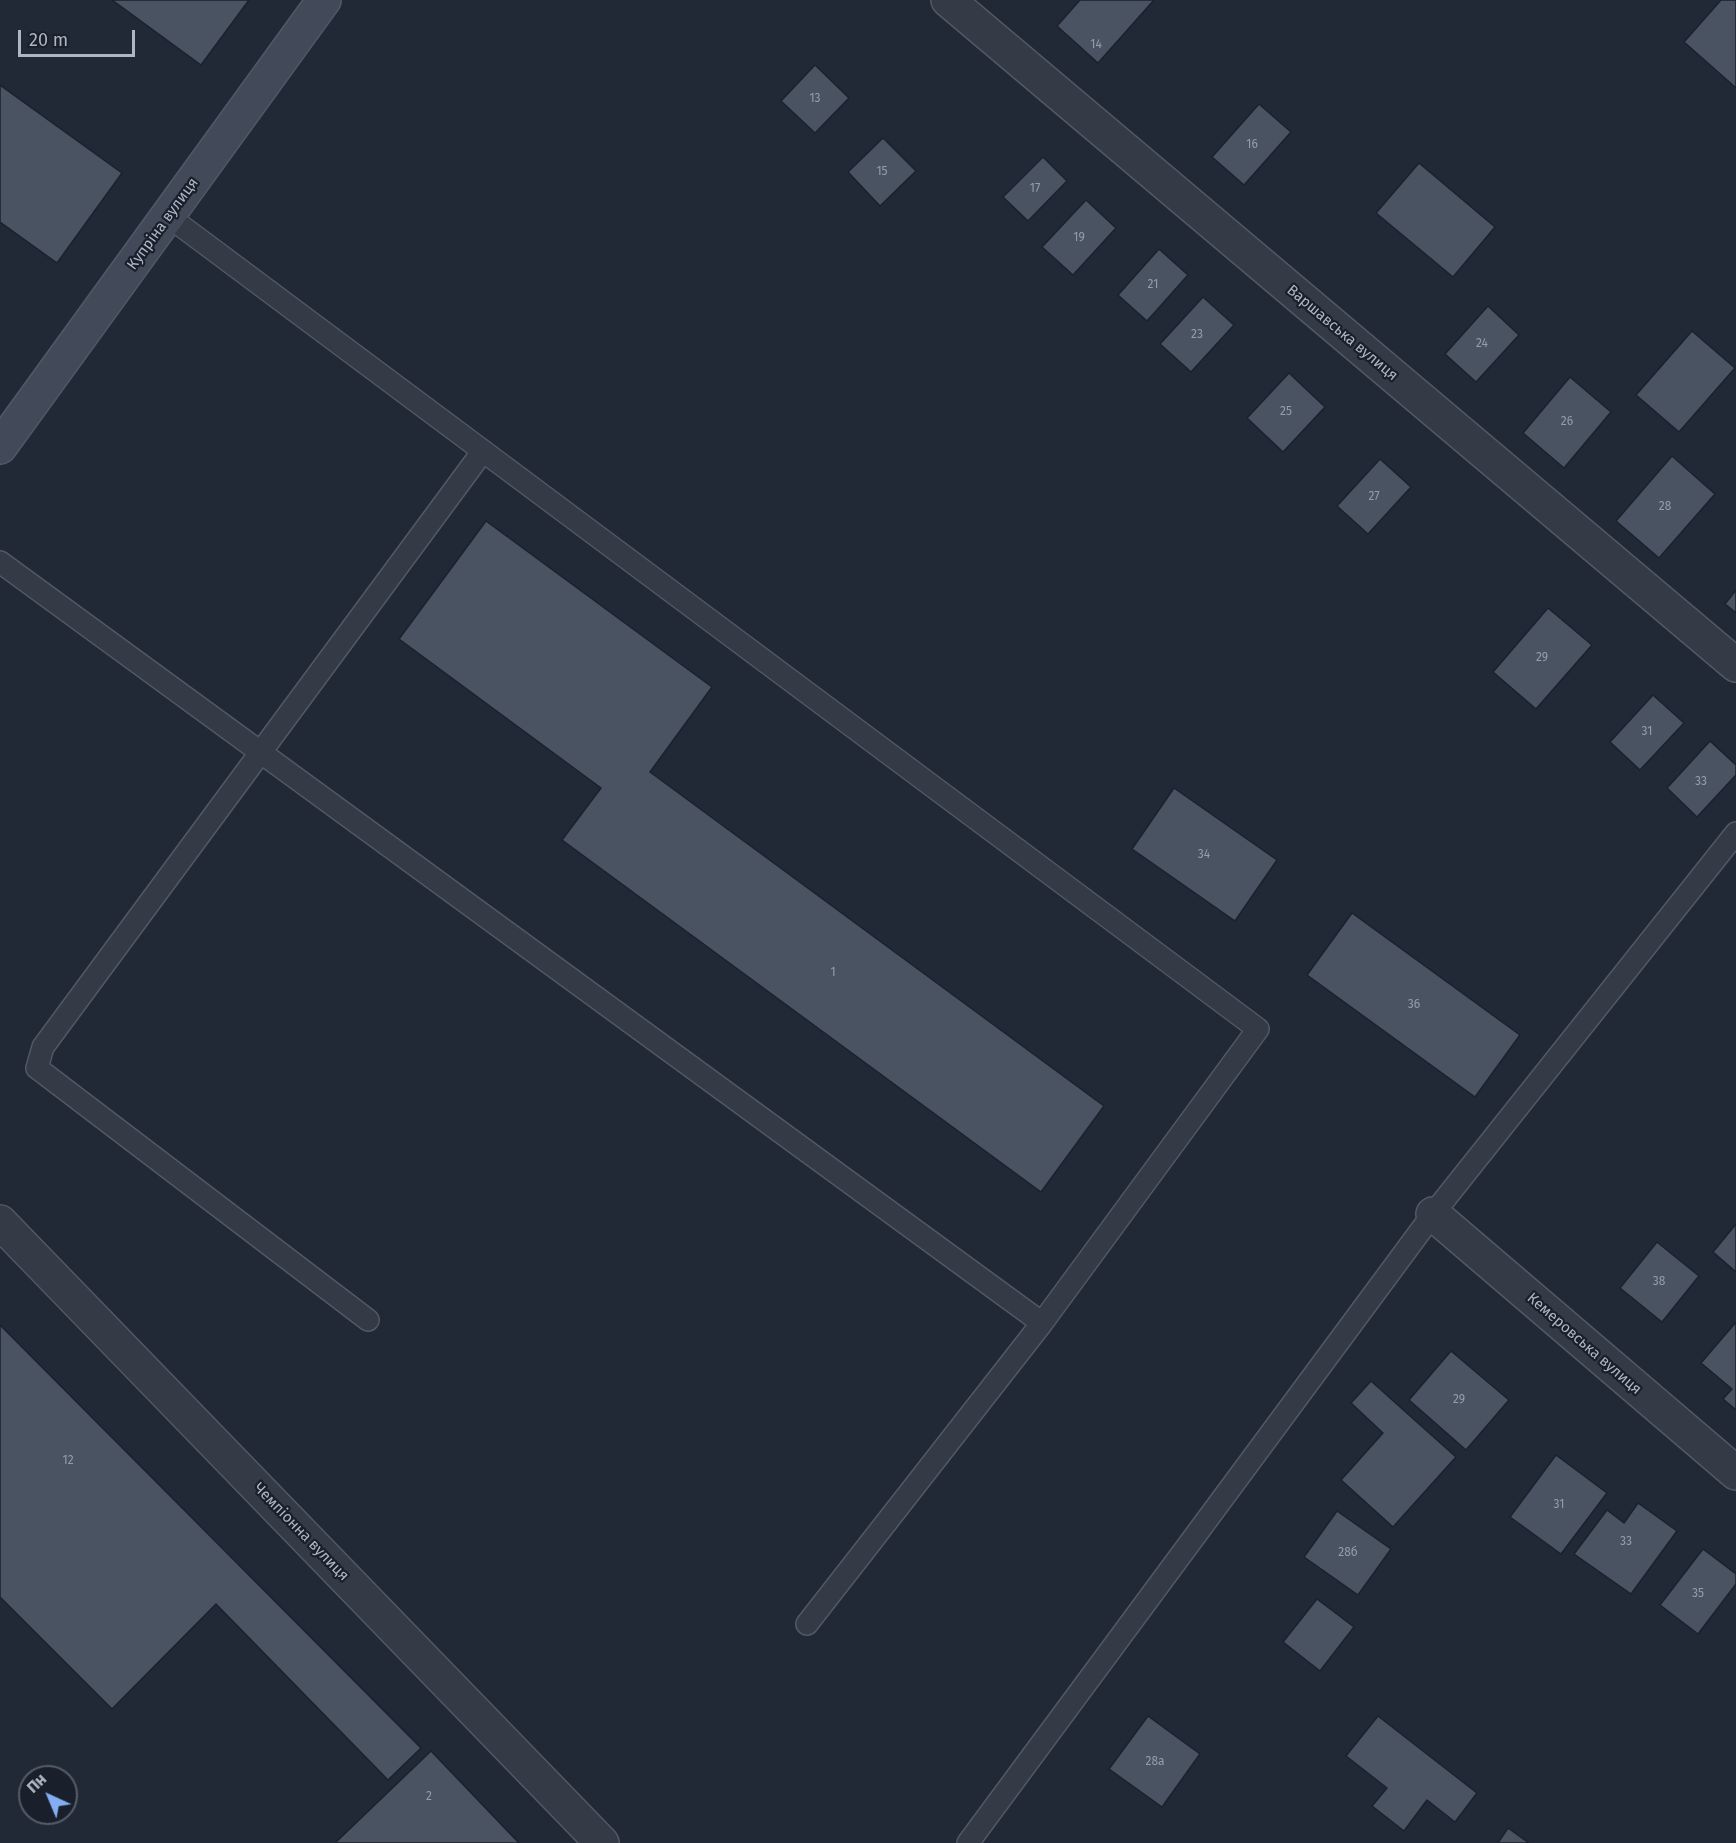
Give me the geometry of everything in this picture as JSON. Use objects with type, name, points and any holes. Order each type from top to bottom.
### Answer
[{"type":"main road","name":"Купріна вулиця","points":[[0,447],[324,0]]},
{"type":"street","name":"Варшавська вулиця","points":[[948,0],[1736,665]]},
{"type":"street","name":"Кемеровська вулиця","points":[[1433,1214],[1736,1473]]},
{"type":"street","name":"Чемпіонна вулиця","points":[[0,1222],[602,1843]]},
{"type":"lane","points":[[168,216],[1258,1029],[1042,1323],[807,1624]]},
{"type":"lane","points":[[368,1320],[37,1068],[43,1047],[483,451]]},
{"type":"lane","points":[[0,562],[1042,1323]]},
{"type":"lane","points":[[968,1843],[1433,1214],[1736,832]]},
{"type":"building","points":[[112,0],[249,0],[201,65]]},
{"type":"building","points":[[1080,0],[1154,0],[1098,63],[1057,26]]},
{"type":"building","points":[[1721,0],[1736,0],[1736,88],[1684,42]]},
{"type":"building","points":[[815,65],[849,98],[815,133],[781,101]]},
{"type":"building","points":[[0,85],[122,173],[57,263],[0,222]]},
{"type":"building","points":[[1259,104],[1291,132],[1244,185],[1212,157]]},
{"type":"building","points":[[883,138],[916,171],[880,206],[848,172]]},
{"type":"building","points":[[1043,157],[1067,181],[1028,221],[1003,197]]},
{"type":"building","points":[[1419,163],[1495,227],[1453,277],[1376,213]]},
{"type":"building","points":[[1086,200],[1116,228],[1073,275],[1042,247]]},
{"type":"building","points":[[1159,249],[1188,275],[1147,321],[1118,295]]},
{"type":"building","points":[[1203,297],[1234,325],[1191,372],[1160,344]]},
{"type":"building","points":[[1488,306],[1519,335],[1476,382],[1445,354]]},
{"type":"building","points":[[1692,331],[1735,368],[1679,432],[1636,395]]},
{"type":"building","points":[[1289,373],[1325,407],[1283,452],[1247,418]]},
{"type":"building","points":[[1570,377],[1611,412],[1564,468],[1523,433]]},
{"type":"building","points":[[1672,456],[1715,494],[1659,558],[1616,521]]},
{"type":"building","points":[[1380,459],[1411,487],[1368,534],[1337,506]]},
{"type":"building","points":[[486,521],[712,687],[650,772],[1104,1106],[1041,1192],[562,840],[601,788],[399,639]]},
{"type":"building","points":[[1736,590],[1736,613],[1725,604]]},
{"type":"building","points":[[1548,608],[1592,645],[1536,709],[1493,672]]},
{"type":"building","points":[[1653,695],[1684,723],[1640,770],[1610,742]]},
{"type":"building","points":[[1710,741],[1736,765],[1736,775],[1697,817],[1667,788]]},
{"type":"building","points":[[1174,788],[1277,860],[1235,921],[1132,849]]},
{"type":"building","points":[[1352,913],[1520,1035],[1475,1097],[1307,975]]},
{"type":"building","points":[[1736,1224],[1736,1272],[1713,1252]]},
{"type":"building","points":[[1657,1242],[1699,1276],[1662,1322],[1620,1288]]},
{"type":"building","points":[[1736,1322],[1736,1410],[1723,1399],[1732,1389],[1701,1363]]},
{"type":"building","points":[[0,1325],[421,1748],[388,1780],[216,1604],[112,1709],[0,1597]]},
{"type":"building","points":[[1451,1351],[1509,1400],[1466,1450],[1409,1400]]},
{"type":"building","points":[[1371,1381],[1456,1457],[1393,1527],[1341,1480],[1383,1433],[1351,1403]]},
{"type":"building","points":[[1556,1455],[1607,1493],[1561,1554],[1510,1517]]},
{"type":"building","points":[[1638,1503],[1677,1531],[1631,1594],[1574,1554],[1607,1510],[1624,1523]]},
{"type":"building","points":[[1337,1511],[1391,1549],[1358,1595],[1304,1557]]},
{"type":"building","points":[[1703,1549],[1736,1574],[1736,1584],[1698,1634],[1660,1605]]},
{"type":"building","points":[[1317,1599],[1354,1627],[1320,1671],[1283,1642]]},
{"type":"building","points":[[1148,1716],[1200,1754],[1162,1807],[1109,1769]]},
{"type":"building","points":[[1378,1716],[1477,1793],[1455,1822],[1427,1800],[1404,1831],[1372,1806],[1387,1788],[1346,1756]]},
{"type":"building","points":[[431,1751],[519,1843],[335,1843]]},
{"type":"building","points":[[1508,1828],[1529,1843],[1498,1843]]}]
